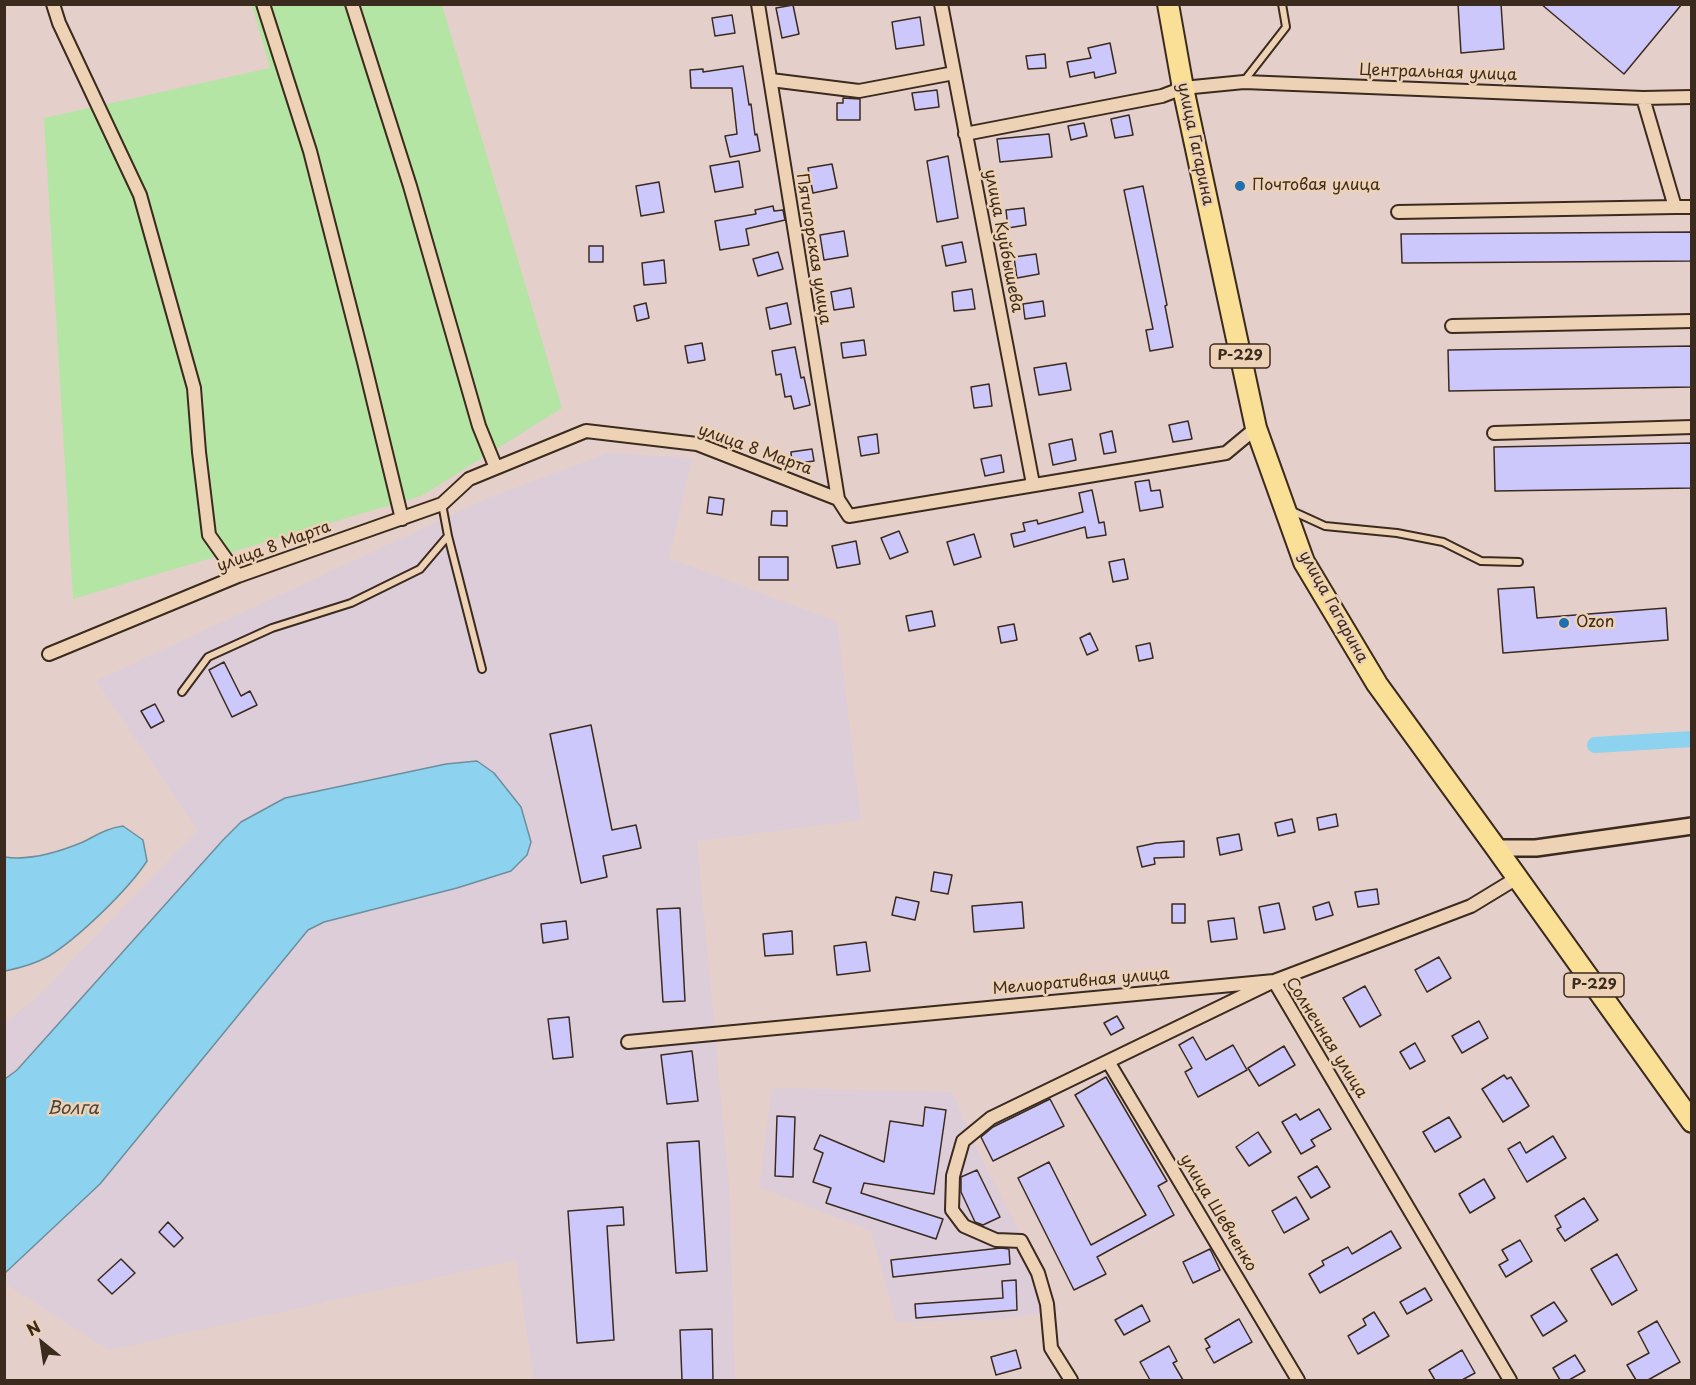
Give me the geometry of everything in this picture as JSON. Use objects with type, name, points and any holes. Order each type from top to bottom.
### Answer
[{"type":"main road","name":"улица Гагарина","points":[[1168,4],[1183,88],[1256,428],[1304,562],[1377,684],[1692,1122]]},
{"type":"street","points":[[53,4],[58,23],[140,195],[194,388],[209,535],[238,576]]},
{"type":"street","points":[[263,4],[310,151],[402,519]]},
{"type":"street","points":[[352,4],[410,186],[479,426],[496,468]]},
{"type":"street","name":"Пятигорская улица","points":[[758,4],[771,80],[772,102],[838,499]]},
{"type":"street","name":"улица Куйбышева","points":[[942,4],[1033,484]]},
{"type":"street","points":[[771,80],[859,92],[954,73]]},
{"type":"street","name":"Центральная улица","points":[[965,134],[1162,96],[1183,88],[1244,81],[1643,98],[1692,97]]},
{"type":"street","points":[[1643,98],[1675,207]]},
{"type":"street","points":[[1398,212],[1692,207]]},
{"type":"street","points":[[1452,326],[1692,321]]},
{"type":"street","points":[[1494,433],[1692,427]]},
{"type":"street","name":"улица 8 Марта","points":[[49,654],[238,576],[442,504],[469,479],[586,431],[697,444],[838,499],[849,516],[1226,453],[1256,428]]},
{"type":"street","points":[[1496,848],[1536,848],[1692,826]]},
{"type":"street","name":"Мелиоративная улица","points":[[628,1042],[1274,981],[1471,906],[1518,878]]},
{"type":"street","name":"Солнечная улица","points":[[1069,1380],[1052,1348],[1047,1304],[1038,1273],[1021,1241],[996,1240],[964,1226],[952,1210],[953,1176],[963,1141],[991,1118],[1109,1063],[1274,981],[1510,1380]]},
{"type":"street","name":"улица Шевченко","points":[[1109,1063],[1298,1380]]},
{"type":"lane","points":[[1244,81],[1286,27],[1282,4]]},
{"type":"lane","points":[[442,504],[482,669]]},
{"type":"lane","points":[[1284,507],[1325,526],[1397,533],[1443,542],[1481,561],[1519,562]]},
{"type":"lane","points":[[182,692],[208,657],[272,628],[351,603],[420,569],[448,536]]},
{"type":"shaded area","points":[[608,453],[692,458],[669,558],[837,622],[861,820],[697,841],[729,1185],[735,1380],[534,1380],[516,1260],[109,1350],[9,1286],[5,1280],[5,1023],[38,996],[198,830],[96,681],[488,498]]},
{"type":"shaded area","points":[[772,1088],[952,1092],[984,1163],[1059,1310],[1004,1319],[896,1322],[871,1231],[759,1187]]},
{"type":"green space","points":[[252,5],[442,5],[562,408],[421,496],[73,599],[44,118],[270,68]]},
{"type":"water","name":"Волга","points":[[477,761],[494,773],[521,807],[531,842],[527,855],[511,871],[457,888],[324,922],[308,930],[100,1184],[5,1273],[5,1079],[17,1070],[223,840],[241,822],[285,798],[446,764]]},
{"type":"water","points":[[123,826],[143,840],[147,861],[139,873],[102,913],[61,948],[38,961],[5,971],[5,857],[35,857],[55,852],[107,830]]},
{"type":"building","points":[[1458,4],[1501,4],[1504,49],[1461,53]]},
{"type":"building","points":[[1541,4],[1682,4],[1624,74]]},
{"type":"building","points":[[793,5],[799,34],[782,38],[776,8]]},
{"type":"building","points":[[732,15],[735,33],[715,36],[712,18]]},
{"type":"building","points":[[920,17],[924,45],[896,49],[892,22]]},
{"type":"building","points":[[1110,43],[1116,73],[1095,78],[1094,72],[1070,77],[1067,62],[1091,58],[1088,48]]},
{"type":"building","points":[[1045,54],[1046,68],[1028,69],[1026,56]]},
{"type":"building","points":[[743,66],[760,151],[730,157],[725,136],[737,134],[732,88],[691,88],[690,70],[703,69],[703,72]]},
{"type":"building","points":[[937,90],[939,107],[915,110],[912,93]]},
{"type":"building","points":[[843,98],[860,99],[860,120],[837,120],[837,103],[843,103]]},
{"type":"building","points":[[1129,115],[1133,135],[1115,138],[1111,119]]},
{"type":"building","points":[[1084,123],[1087,136],[1071,140],[1068,126]]},
{"type":"building","points":[[1049,134],[1052,157],[1000,162],[997,139]]},
{"type":"building","points":[[948,156],[958,218],[937,222],[927,161]]},
{"type":"building","points":[[739,161],[743,187],[715,192],[710,166]]},
{"type":"building","points":[[832,164],[837,188],[813,193],[808,168]]},
{"type":"building","points":[[659,182],[664,212],[641,216],[636,186]]},
{"type":"building","points":[[1143,186],[1173,347],[1150,351],[1146,330],[1153,329],[1124,190]]},
{"type":"building","points":[[773,206],[774,211],[783,210],[785,220],[746,229],[749,245],[720,250],[715,221],[756,214],[755,210]]},
{"type":"building","points":[[1024,208],[1026,225],[1008,228],[1006,210]]},
{"type":"building","points":[[844,231],[848,256],[824,260],[820,235]]},
{"type":"building","points":[[1692,232],[1692,261],[1402,263],[1401,234]]},
{"type":"building","points":[[962,242],[966,262],[946,266],[942,246]]},
{"type":"building","points":[[589,246],[603,246],[603,262],[589,262]]},
{"type":"building","points":[[778,252],[783,269],[758,276],[753,259]]},
{"type":"building","points":[[1036,254],[1039,274],[1017,278],[1014,257]]},
{"type":"building","points":[[664,260],[666,283],[644,285],[642,263]]},
{"type":"building","points":[[851,288],[854,307],[834,310],[831,292]]},
{"type":"building","points":[[972,289],[975,309],[954,311],[952,292]]},
{"type":"building","points":[[1043,301],[1045,316],[1025,319],[1023,304]]},
{"type":"building","points":[[646,303],[649,318],[637,321],[634,306]]},
{"type":"building","points":[[787,303],[791,324],[770,329],[766,308]]},
{"type":"building","points":[[864,340],[866,355],[843,358],[841,343]]},
{"type":"building","points":[[702,343],[705,360],[688,363],[685,346]]},
{"type":"building","points":[[1692,346],[1692,387],[1449,391],[1448,350]]},
{"type":"building","points":[[795,347],[801,378],[804,377],[810,405],[794,409],[791,396],[785,397],[781,374],[776,375],[772,351]]},
{"type":"building","points":[[1066,363],[1071,390],[1039,395],[1034,368]]},
{"type":"building","points":[[989,384],[992,406],[974,408],[971,387]]},
{"type":"building","points":[[1188,421],[1192,439],[1173,442],[1169,425]]},
{"type":"building","points":[[1112,431],[1116,452],[1104,454],[1100,434]]},
{"type":"building","points":[[877,434],[879,453],[861,456],[858,437]]},
{"type":"building","points":[[1072,439],[1076,460],[1053,465],[1049,444]]},
{"type":"building","points":[[1692,443],[1692,488],[1495,491],[1494,447]]},
{"type":"building","points":[[812,449],[814,461],[792,464],[791,452]]},
{"type":"building","points":[[1001,455],[1004,472],[985,476],[981,459]]},
{"type":"building","points":[[1149,480],[1151,491],[1160,490],[1163,507],[1140,511],[1135,482]]},
{"type":"building","points":[[1092,490],[1099,523],[1104,522],[1106,535],[1087,538],[1085,527],[1014,547],[1011,534],[1025,531],[1023,523],[1037,520],[1038,524],[1083,512],[1079,493]]},
{"type":"building","points":[[709,497],[724,499],[722,515],[707,513]]},
{"type":"building","points":[[772,511],[787,511],[787,526],[771,525]]},
{"type":"building","points":[[899,531],[908,552],[890,559],[881,538]]},
{"type":"building","points":[[974,534],[981,557],[954,565],[947,542]]},
{"type":"building","points":[[856,541],[860,564],[837,568],[832,546]]},
{"type":"building","points":[[759,557],[788,557],[788,580],[759,580]]},
{"type":"building","points":[[1124,559],[1128,579],[1113,582],[1109,562]]},
{"type":"building","points":[[1534,587],[1537,618],[1666,608],[1668,640],[1503,653],[1498,589]]},
{"type":"building","points":[[932,611],[935,626],[909,631],[906,616]]},
{"type":"building","points":[[1014,624],[1017,640],[1001,643],[998,627]]},
{"type":"building","points":[[1090,633],[1098,650],[1087,655],[1080,638]]},
{"type":"building","points":[[1150,643],[1153,658],[1139,661],[1136,646]]},
{"type":"building","points":[[224,662],[241,696],[250,691],[257,705],[232,717],[209,670]]},
{"type":"building","points":[[155,704],[164,721],[151,728],[141,711]]},
{"type":"building","points":[[591,725],[612,830],[636,825],[641,848],[603,856],[607,877],[581,883],[550,734]]},
{"type":"building","points":[[1336,814],[1338,826],[1319,830],[1317,818]]},
{"type":"building","points":[[1292,819],[1295,832],[1278,836],[1275,823]]},
{"type":"building","points":[[1239,834],[1242,850],[1220,855],[1217,838]]},
{"type":"building","points":[[1184,841],[1184,857],[1154,858],[1155,864],[1142,867],[1137,847]]},
{"type":"building","points":[[934,872],[952,875],[948,894],[931,891]]},
{"type":"building","points":[[1377,889],[1379,904],[1358,907],[1355,892]]},
{"type":"building","points":[[896,897],[919,902],[915,920],[892,915]]},
{"type":"building","points":[[1022,902],[1024,928],[974,932],[972,906]]},
{"type":"building","points":[[1329,902],[1333,915],[1316,920],[1313,907]]},
{"type":"building","points":[[1279,903],[1285,929],[1264,933],[1259,907]]},
{"type":"building","points":[[1172,904],[1185,904],[1185,923],[1172,923]]},
{"type":"building","points":[[680,908],[685,1001],[663,1002],[657,909]]},
{"type":"building","points":[[1234,918],[1237,939],[1211,942],[1208,921]]},
{"type":"building","points":[[566,921],[568,939],[543,943],[541,924]]},
{"type":"building","points":[[792,931],[793,954],[765,956],[763,934]]},
{"type":"building","points":[[866,942],[870,971],[837,975],[834,946]]},
{"type":"building","points":[[1439,957],[1451,978],[1427,992],[1415,970]]},
{"type":"building","points":[[1365,986],[1381,1015],[1360,1027],[1343,998]]},
{"type":"building","points":[[1117,1016],[1124,1028],[1111,1035],[1104,1023]]},
{"type":"building","points":[[569,1017],[573,1057],[553,1059],[548,1019]]},
{"type":"building","points":[[1479,1021],[1488,1038],[1462,1053],[1452,1036]]},
{"type":"building","points":[[1193,1037],[1206,1060],[1233,1045],[1247,1070],[1198,1097],[1185,1072],[1192,1068],[1179,1045]]},
{"type":"building","points":[[1415,1043],[1425,1061],[1410,1069],[1400,1052]]},
{"type":"building","points":[[1284,1046],[1295,1065],[1259,1086],[1248,1068]]},
{"type":"building","points":[[692,1051],[698,1101],[667,1104],[661,1055]]},
{"type":"building","points":[[1504,1075],[1507,1079],[1511,1077],[1529,1106],[1503,1122],[1482,1089]]},
{"type":"building","points":[[1106,1077],[1167,1181],[1158,1186],[1174,1215],[1097,1257],[1106,1274],[1074,1290],[1018,1178],[1049,1162],[1091,1245],[1146,1215],[1075,1095]]},
{"type":"building","points":[[1050,1099],[1064,1126],[993,1161],[981,1137],[993,1127]]},
{"type":"building","points":[[925,1107],[946,1110],[934,1194],[864,1183],[861,1193],[943,1219],[936,1239],[826,1203],[831,1188],[813,1182],[823,1153],[814,1149],[820,1135],[884,1162],[890,1121],[923,1126]]},
{"type":"building","points":[[1319,1109],[1331,1129],[1311,1140],[1315,1146],[1301,1154],[1282,1122],[1296,1114],[1300,1120]]},
{"type":"building","points":[[777,1116],[795,1117],[793,1177],[775,1176]]},
{"type":"building","points":[[1449,1117],[1461,1137],[1435,1152],[1423,1132]]},
{"type":"building","points":[[1258,1132],[1271,1152],[1249,1166],[1236,1147]]},
{"type":"building","points":[[1553,1136],[1566,1158],[1527,1182],[1508,1149],[1520,1142],[1526,1153]]},
{"type":"building","points":[[699,1141],[707,1271],[676,1273],[667,1143]]},
{"type":"building","points":[[1317,1166],[1330,1187],[1311,1198],[1298,1177]]},
{"type":"building","points":[[977,1170],[1000,1217],[983,1225],[975,1222],[961,1192],[961,1177]]},
{"type":"building","points":[[1484,1179],[1495,1198],[1470,1213],[1459,1194]]},
{"type":"building","points":[[1296,1197],[1309,1219],[1284,1233],[1272,1211]]},
{"type":"building","points":[[1584,1198],[1598,1220],[1565,1241],[1557,1229],[1561,1227],[1555,1216]]},
{"type":"building","points":[[623,1207],[624,1225],[607,1226],[614,1340],[577,1343],[568,1211]]},
{"type":"building","points":[[168,1222],[183,1238],[174,1247],[159,1232]]},
{"type":"building","points":[[1391,1231],[1401,1248],[1320,1293],[1309,1274],[1324,1265],[1322,1261],[1348,1247],[1352,1254]]},
{"type":"building","points":[[1520,1240],[1532,1261],[1506,1277],[1499,1265],[1508,1260],[1502,1250]]},
{"type":"building","points":[[1009,1249],[1010,1264],[893,1277],[891,1260]]},
{"type":"building","points":[[1210,1249],[1220,1270],[1193,1283],[1183,1262]]},
{"type":"building","points":[[1617,1254],[1637,1290],[1612,1305],[1591,1269]]},
{"type":"building","points":[[121,1259],[135,1273],[112,1294],[98,1280]]},
{"type":"building","points":[[1016,1280],[1017,1310],[916,1318],[915,1304],[1003,1298],[1002,1281]]},
{"type":"building","points":[[1425,1288],[1432,1300],[1407,1314],[1400,1302]]},
{"type":"building","points":[[1554,1302],[1567,1321],[1543,1336],[1531,1316]]},
{"type":"building","points":[[1142,1305],[1150,1321],[1124,1335],[1115,1320]]},
{"type":"building","points":[[1374,1312],[1389,1336],[1358,1354],[1348,1336],[1366,1325],[1363,1319]]},
{"type":"building","points":[[1239,1319],[1252,1342],[1214,1363],[1206,1349],[1210,1347],[1205,1339]]},
{"type":"building","points":[[1657,1321],[1680,1362],[1648,1380],[1636,1380],[1627,1365],[1649,1353],[1638,1332]]},
{"type":"building","points":[[712,1329],[713,1380],[682,1380],[680,1330]]},
{"type":"building","points":[[1169,1346],[1177,1361],[1173,1363],[1183,1380],[1150,1380],[1140,1362]]},
{"type":"building","points":[[1016,1350],[1021,1368],[996,1375],[991,1357]]},
{"type":"building","points":[[1462,1350],[1475,1373],[1462,1380],[1435,1380],[1429,1370]]},
{"type":"building","points":[[1575,1355],[1585,1371],[1569,1380],[1560,1380],[1553,1368]]},
{"type":"waterway","points":[[1595,745],[1692,739]]},
{"type":"place","name":"Почтовая улица","points":[[1240,186]]},
{"type":"place","name":"Ozon","points":[[1564,623]]}]
